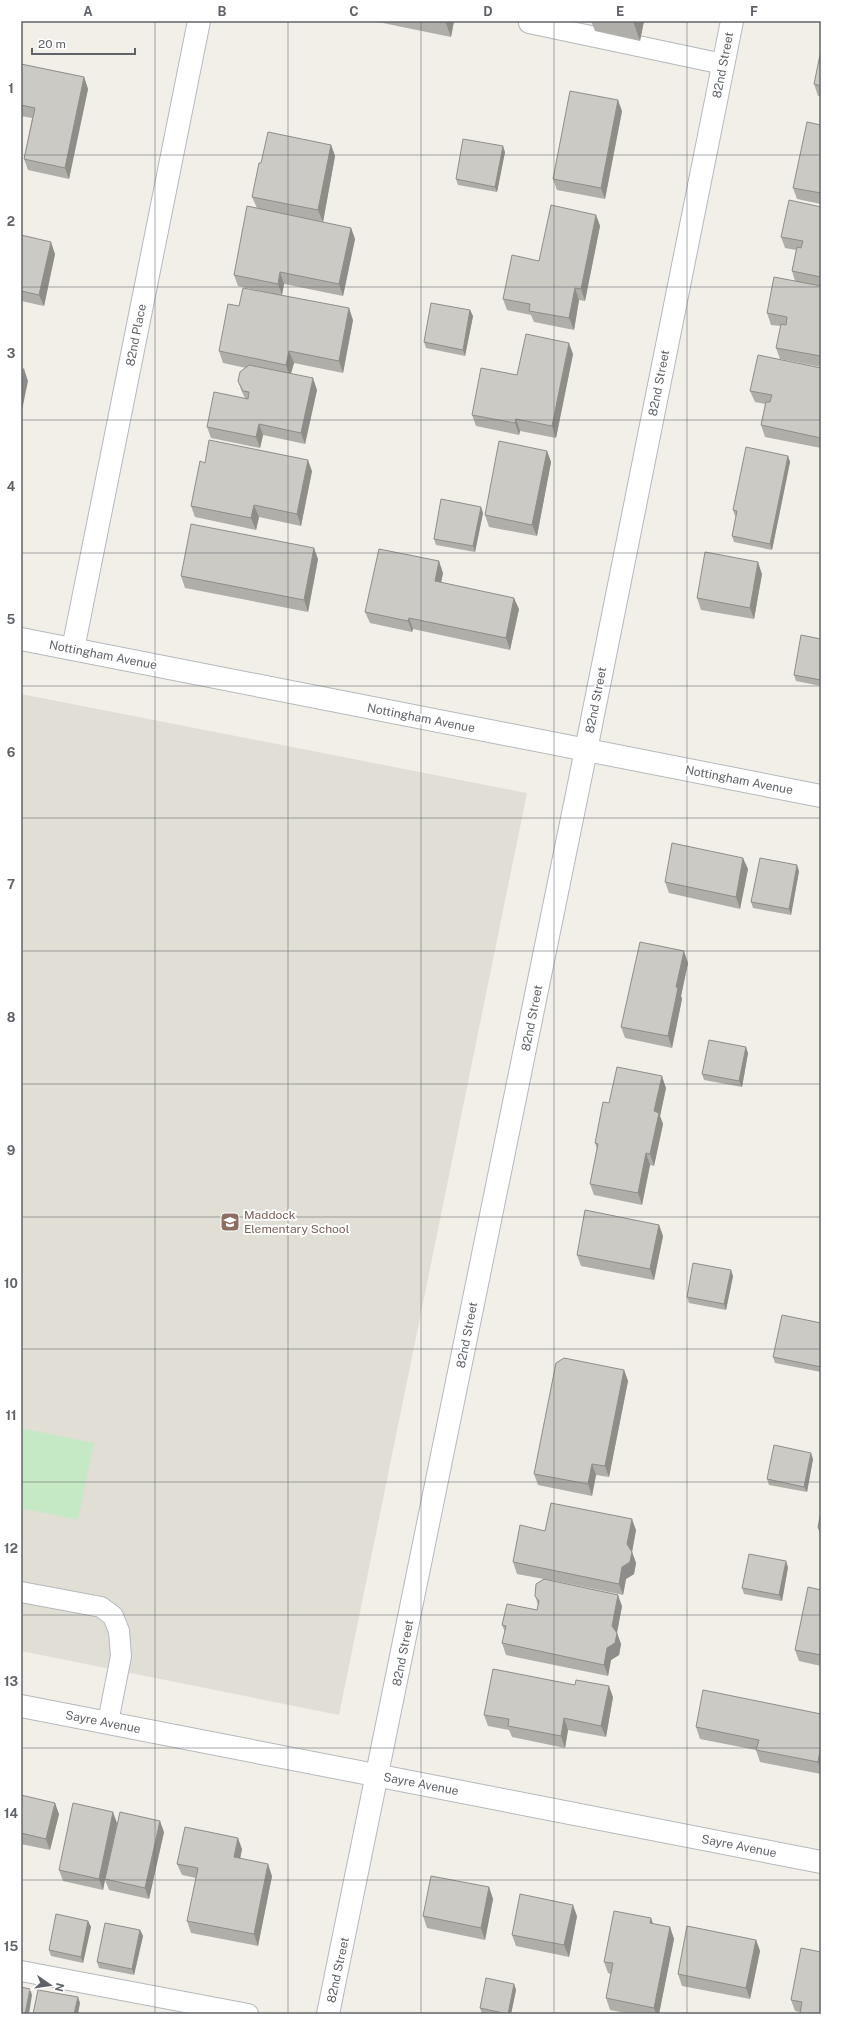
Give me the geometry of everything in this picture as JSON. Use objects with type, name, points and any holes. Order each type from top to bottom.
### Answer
[{"type":"street","name":"82nd Place","points":[[73,649],[199,21]]},
{"type":"street","name":"82nd Street","points":[[328,2014],[586,750],[732,21]]},
{"type":"street","name":"Nottingham Avenue","points":[[21,638],[821,796]]},
{"type":"street","name":"Sayre Avenue","points":[[21,1706],[821,1862]]},
{"type":"lane","points":[[529,21],[529,23],[723,64]]},
{"type":"lane","points":[[21,1592],[101,1607],[113,1616],[119,1631],[121,1656],[108,1722]]},
{"type":"lane","points":[[21,1971],[248,2014]]},
{"type":"shaded area","name":"Maddock Elementary School","points":[[21,694],[527,793],[339,1715],[21,1651]]},
{"type":"green space","points":[[21,1428],[94,1443],[78,1520],[21,1508]]},
{"type":"building","points":[[821,50],[821,86],[814,84]]},
{"type":"building","points":[[21,64],[84,77],[65,168],[24,159],[35,108],[21,105]]},
{"type":"building","points":[[570,91],[618,100],[601,188],[553,179]]},
{"type":"building","points":[[807,122],[821,125],[821,193],[793,188]]},
{"type":"building","points":[[268,132],[331,145],[318,210],[252,197],[259,163],[261,163]]},
{"type":"building","points":[[463,139],[503,146],[495,187],[456,179]]},
{"type":"building","points":[[789,200],[821,207],[821,277],[792,271],[797,247],[801,248],[803,241],[781,237]]},
{"type":"building","points":[[551,205],[596,215],[581,289],[575,288],[569,318],[529,311],[530,304],[503,299],[512,255],[539,261]]},
{"type":"building","points":[[247,206],[351,228],[339,284],[280,272],[278,284],[234,275]]},
{"type":"building","points":[[21,235],[51,242],[39,295],[21,291]]},
{"type":"building","points":[[774,277],[821,286],[821,356],[776,348],[781,324],[786,325],[787,317],[767,313]]},
{"type":"building","points":[[243,288],[349,308],[339,361],[289,351],[286,365],[219,351],[228,304],[239,306]]},
{"type":"building","points":[[431,303],[470,310],[463,350],[424,342]]},
{"type":"building","points":[[526,334],[569,343],[552,426],[516,419],[515,423],[472,415],[481,368],[517,375]]},
{"type":"building","points":[[758,355],[821,368],[821,438],[761,425],[766,402],[770,402],[772,395],[750,391]]},
{"type":"building","points":[[249,365],[313,378],[301,433],[259,424],[256,437],[207,427],[214,392],[248,399],[249,392],[243,391],[238,381],[240,372]]},
{"type":"building","points":[[21,369],[24,369],[21,383]]},
{"type":"building","points":[[209,440],[308,460],[297,514],[254,505],[251,518],[191,506],[200,461],[205,463]]},
{"type":"building","points":[[499,441],[547,451],[532,525],[485,515]]},
{"type":"building","points":[[746,447],[788,456],[770,544],[732,536],[737,511],[733,510]]},
{"type":"building","points":[[441,499],[481,507],[473,546],[434,539]]},
{"type":"building","points":[[191,524],[314,548],[304,600],[181,576]]},
{"type":"building","points":[[379,549],[439,561],[435,581],[514,598],[506,638],[409,618],[408,621],[365,612]]},
{"type":"building","points":[[705,552],[758,562],[750,608],[697,598]]},
{"type":"building","points":[[801,635],[821,639],[821,680],[794,675]]},
{"type":"building","points":[[672,843],[743,858],[736,897],[665,882]]},
{"type":"building","points":[[760,858],[797,865],[789,909],[751,902]]},
{"type":"building","points":[[640,942],[684,951],[676,987],[678,988],[668,1036],[621,1027]]},
{"type":"building","points":[[709,1040],[746,1047],[739,1081],[702,1074]]},
{"type":"building","points":[[617,1067],[662,1076],[654,1111],[659,1113],[650,1154],[646,1153],[638,1193],[590,1184],[598,1144],[595,1143],[603,1102],[609,1103]]},
{"type":"building","points":[[585,1210],[659,1225],[650,1269],[577,1255]]},
{"type":"building","points":[[693,1263],[731,1270],[724,1304],[687,1297]]},
{"type":"building","points":[[782,1315],[821,1323],[821,1367],[773,1357]]},
{"type":"building","points":[[564,1358],[624,1370],[605,1466],[592,1464],[588,1484],[534,1474],[556,1363]]},
{"type":"building","points":[[774,1445],[811,1453],[804,1487],[767,1479]]},
{"type":"building","points":[[551,1503],[632,1519],[627,1544],[632,1552],[630,1562],[622,1567],[619,1584],[513,1562],[520,1525],[545,1531]]},
{"type":"building","points":[[821,1511],[821,1529],[818,1528]]},
{"type":"building","points":[[749,1554],[786,1561],[779,1595],[742,1588]]},
{"type":"building","points":[[544,1579],[618,1595],[612,1626],[617,1633],[615,1643],[607,1648],[604,1665],[502,1643],[506,1626],[502,1625],[507,1604],[537,1610],[539,1601],[535,1596],[536,1584]]},
{"type":"building","points":[[808,1587],[821,1590],[821,1655],[795,1650]]},
{"type":"building","points":[[493,1669],[575,1685],[576,1680],[609,1686],[601,1726],[564,1718],[561,1736],[508,1726],[509,1719],[484,1715]]},
{"type":"building","points":[[703,1690],[821,1714],[821,1745],[818,1762],[756,1750],[759,1740],[696,1727]]},
{"type":"building","points":[[21,1795],[55,1803],[46,1839],[21,1833]]},
{"type":"building","points":[[73,1803],[113,1812],[99,1879],[59,1870]]},
{"type":"building","points":[[120,1812],[160,1821],[145,1888],[105,1879]]},
{"type":"building","points":[[185,1827],[238,1838],[234,1857],[268,1864],[254,1934],[187,1921],[198,1868],[177,1864]]},
{"type":"building","points":[[431,1876],[489,1887],[481,1928],[423,1916]]},
{"type":"building","points":[[520,1894],[573,1905],[564,1945],[512,1935]]},
{"type":"building","points":[[614,1911],[651,1918],[650,1923],[670,1927],[654,2008],[606,1998],[613,1963],[604,1962]]},
{"type":"building","points":[[56,1914],[88,1921],[81,1957],[49,1950]]},
{"type":"building","points":[[105,1923],[140,1930],[132,1969],[97,1962]]},
{"type":"building","points":[[687,1926],[756,1940],[746,1988],[678,1974]]},
{"type":"building","points":[[801,1948],[821,1952],[821,2014],[800,2014],[802,2002],[791,2000]]},
{"type":"building","points":[[486,1978],[514,1984],[508,2014],[480,2008]]},
{"type":"building","points":[[21,1987],[30,1989],[25,2014],[21,2014]]},
{"type":"building","points":[[38,1990],[78,1997],[74,2014],[33,2014]]},
{"type":"place","name":"Maddock Elementary School","points":[[230,1222]]}]
